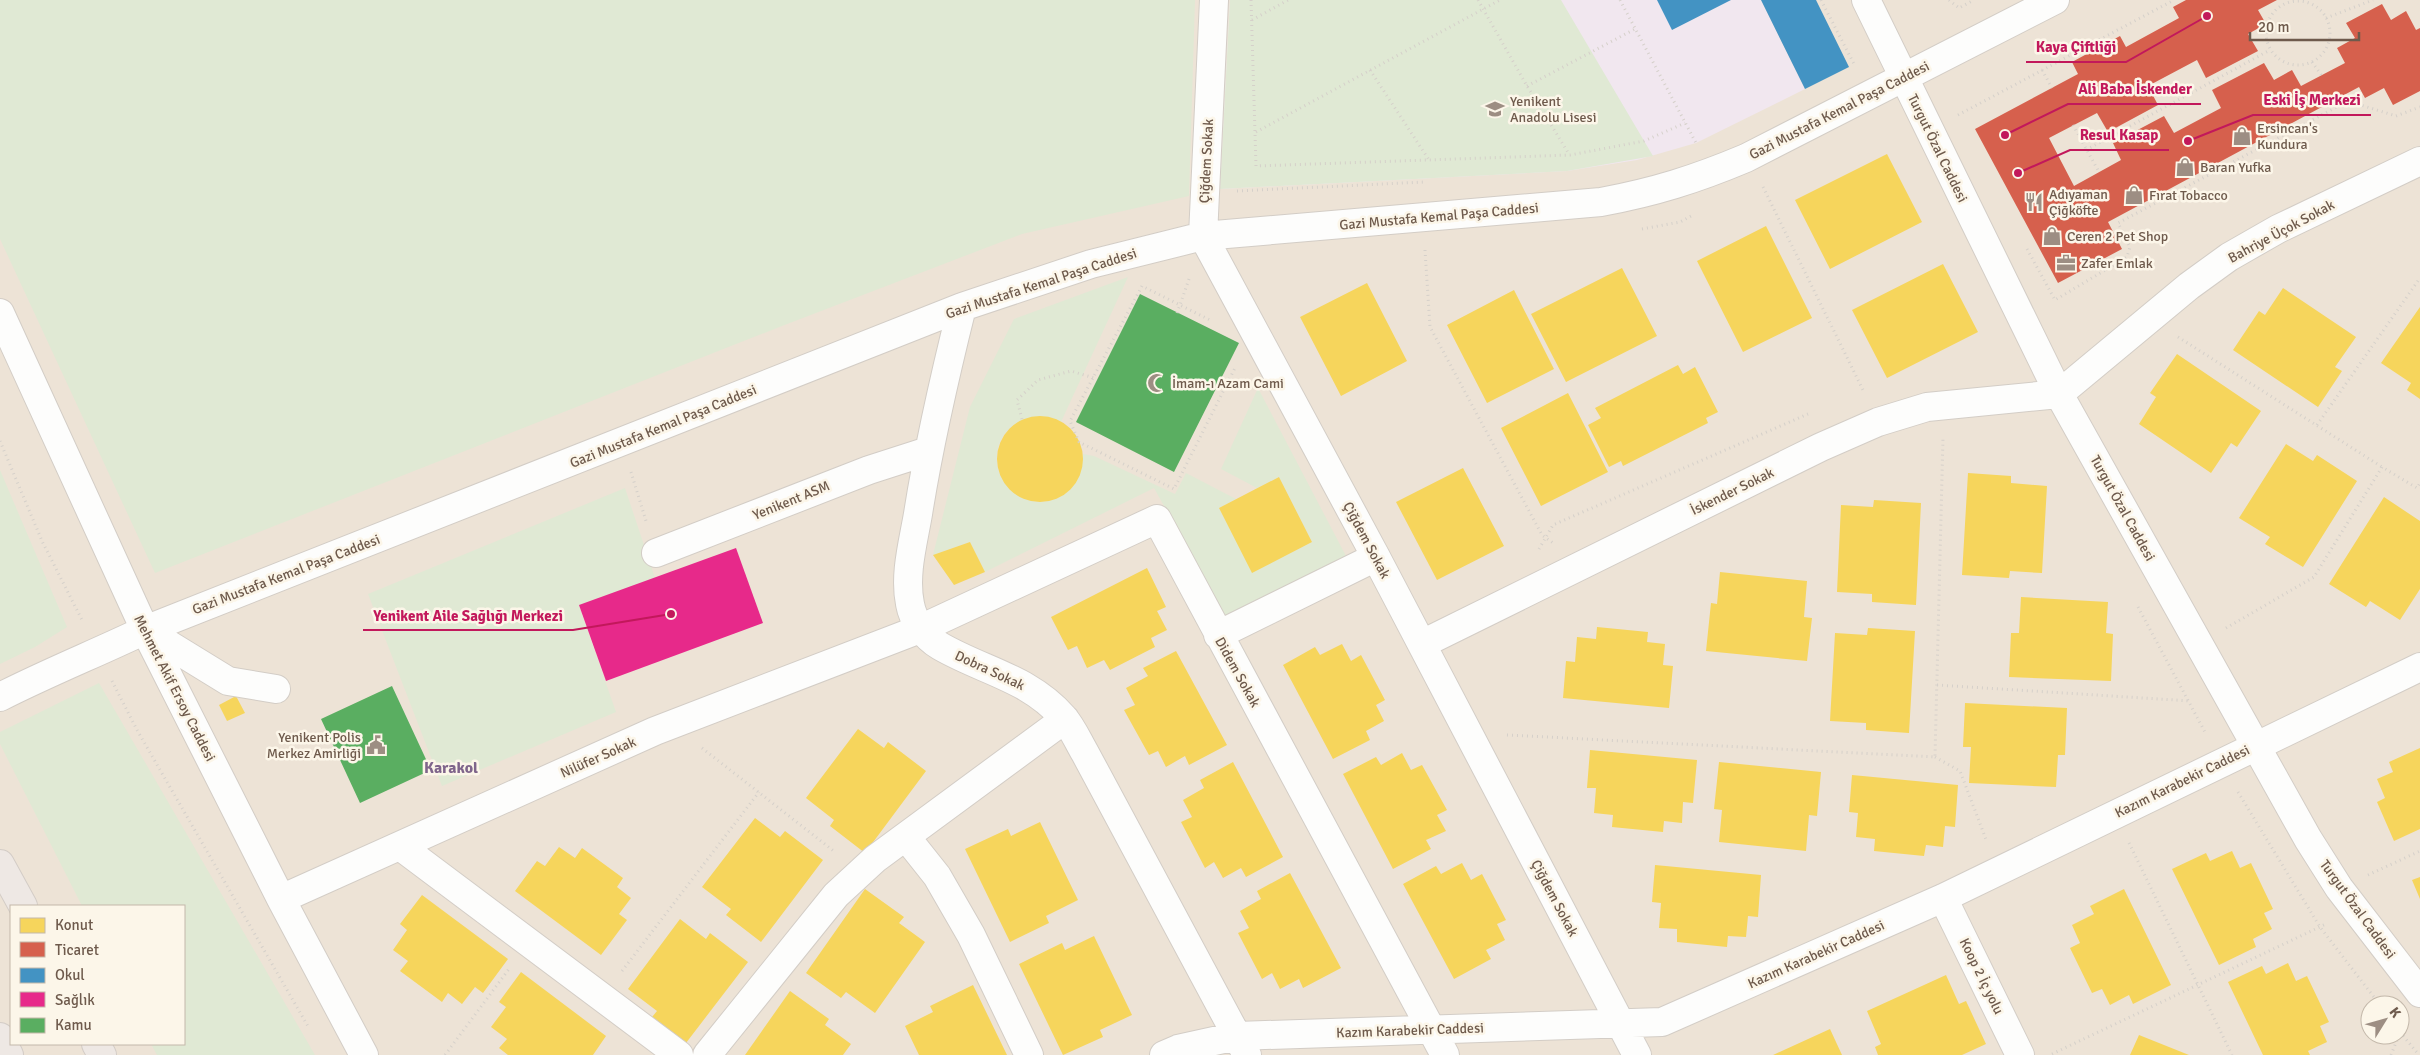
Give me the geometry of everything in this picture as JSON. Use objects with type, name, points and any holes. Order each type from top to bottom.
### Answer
[{"type":"highway","points":[[0,864],[21,905]]},
{"type":"highway","points":[[0,1038],[9,1055]]},
{"type":"street","name":"Çiğdem Sokak","points":[[1214,0],[1203,236],[1376,557],[1637,1055]]},
{"type":"street","name":"Turgut Özal Caddesi","points":[[1866,0],[2059,394],[2257,744],[2308,839],[2339,888],[2420,993]]},
{"type":"street","name":"Gazi Mustafa Kemal Paşa Caddesi","points":[[0,698],[48,672],[98,653],[145,630],[962,307],[1091,264],[1203,236],[1620,199],[1648,194],[1702,176],[1746,158],[2055,0]]},
{"type":"street","name":"Bahriye Üçok Sokak","points":[[2059,394],[2189,286],[2237,252],[2278,229],[2420,161]]},
{"type":"street","name":"Dobra Sokak","points":[[962,307],[928,451],[908,572],[910,605],[920,629],[938,644],[959,656],[1022,684],[1043,697],[1065,719],[1242,1045]]},
{"type":"street","name":"Mehmet Akif Ersoy Caddesi","points":[[0,314],[145,630],[281,899],[364,1055]]},
{"type":"street","name":"İskender Sokak","points":[[1422,644],[1821,447],[1878,422],[1926,407],[2059,394]]},
{"type":"street","name":"Yenikent ASM","points":[[656,554],[869,470],[928,451]]},
{"type":"street","name":"Didem Sokak","points":[[920,629],[1157,519],[1445,1055]]},
{"type":"street","points":[[1218,635],[1376,557]]},
{"type":"street","name":"Nilüfer Sokak","points":[[281,899],[671,725],[920,629]]},
{"type":"street","points":[[145,630],[228,681],[276,689]]},
{"type":"street","name":"Kazım Karabekir Caddesi","points":[[1164,1055],[1178,1049],[1432,1030],[1662,1022],[1943,898],[2257,744],[2420,667]]},
{"type":"street","points":[[707,1055],[836,895],[861,872],[906,837],[1065,719]]},
{"type":"street","points":[[906,837],[937,876],[971,935],[1029,1055]]},
{"type":"street","points":[[400,846],[679,1055]]},
{"type":"street","name":"Koop 2 İç yolu","points":[[1943,898],[2020,1055]]},
{"type":"path","points":[[1252,0],[1256,166],[1570,155],[1644,141],[1685,123]]},
{"type":"path","points":[[1252,20],[1288,0]]},
{"type":"path","points":[[1478,0],[1527,86],[1570,155]]},
{"type":"path","points":[[1256,132],[1500,0]]},
{"type":"path","points":[[1620,0],[1696,143]]},
{"type":"path","points":[[1821,0],[1856,68]]},
{"type":"path","points":[[1949,0],[1959,8],[1974,0]]},
{"type":"path","points":[[1955,116],[2174,0]]},
{"type":"path","points":[[2280,0],[2283,5]]},
{"type":"path","points":[[2326,18],[2374,0]]},
{"type":"path","points":[[2299,1],[2310,3],[2319,9],[2326,18],[2329,28],[2328,43],[2320,56],[2312,62],[2292,65],[2282,61],[2270,50],[2265,35],[2266,24],[2271,15],[2283,5],[2299,1]]},
{"type":"path","points":[[1527,86],[1634,29]]},
{"type":"path","points":[[2086,150],[2270,50]]},
{"type":"path","points":[[2312,62],[2322,76]]},
{"type":"path","points":[[1370,70],[1429,160]]},
{"type":"path","points":[[2042,70],[2052,88]]},
{"type":"path","points":[[2334,100],[2337,107]]},
{"type":"path","points":[[2026,247],[2055,300],[2127,257],[2130,246],[2118,224],[2348,100],[2396,116],[2420,107]]},
{"type":"path","points":[[2073,125],[2099,172]]},
{"type":"path","points":[[1746,158],[1864,390],[1878,422]]},
{"type":"path","points":[[1234,191],[1430,181]]},
{"type":"path","points":[[2123,214],[2127,220]]},
{"type":"path","points":[[1421,217],[1430,326],[1542,535],[1583,564]]},
{"type":"path","points":[[1177,313],[1203,236]]},
{"type":"path","points":[[2317,425],[2420,278]]},
{"type":"path","points":[[1214,322],[1142,286],[1070,421],[1079,442],[1174,489],[1240,357]]},
{"type":"path","points":[[2149,318],[2382,467],[2417,488],[2420,483]]},
{"type":"path","points":[[1022,419],[1016,400],[1038,380],[1071,371],[1094,378]]},
{"type":"path","points":[[1854,394],[1864,390],[1873,390]]},
{"type":"path","points":[[1935,757],[1943,406]]},
{"type":"path","points":[[1536,554],[1553,526],[1809,414]]},
{"type":"path","points":[[0,441],[42,541],[137,730],[310,1029]]},
{"type":"path","points":[[622,443],[656,554]]},
{"type":"path","points":[[2200,643],[2314,577],[2382,467]]},
{"type":"path","points":[[1937,685],[2234,704]]},
{"type":"path","points":[[671,725],[861,872]]},
{"type":"path","points":[[1469,733],[1935,757],[1960,771],[1998,871]]},
{"type":"path","points":[[602,997],[758,792]]},
{"type":"path","points":[[2115,813],[2232,1055]]},
{"type":"path","points":[[2339,888],[2420,851]]},
{"type":"path","points":[[2049,1055],[2356,910]]},
{"type":"path","points":[[445,1055],[529,943]]},
{"type":"path","points":[[2410,1045],[2419,1055]]},
{"type":"shaded area","points":[[0,0],[2420,0],[2420,1055],[0,1055]]},
{"type":"shaded area","name":"Yenikent Anadolu Lisesi","points":[[1230,0],[1761,0],[1805,89],[1696,143],[1637,160],[1567,171],[1220,189]]},
{"type":"green space","points":[[0,0],[1195,0],[1189,196],[1022,234],[782,326],[155,573],[0,239]]},
{"type":"green space","name":"Yenikent Anadolu Lisesi","points":[[1230,0],[1561,0],[1653,156],[1567,171],[1220,189]]},
{"type":"green space","points":[[1128,277],[1061,422],[1040,418],[1023,421],[1009,429],[1000,442],[997,456],[999,472],[1008,486],[1023,498],[1031,501],[1044,502],[1053,500],[1069,491],[1073,486],[1081,468],[1083,454],[1094,456],[1175,494],[1186,473],[1236,499],[1219,508],[1252,572],[1312,542],[1279,477],[1257,488],[1221,469],[1258,388],[1346,556],[1226,617],[1154,488],[985,572],[970,542],[933,555],[970,407],[1014,319]]},
{"type":"green space","points":[[0,470],[67,627],[35,647],[0,664]]},
{"type":"green space","points":[[625,488],[655,578],[579,606],[616,712],[442,786],[368,594]]},
{"type":"green space","points":[[99,683],[315,1055],[157,1055],[152,1045],[185,1045],[185,905],[81,905],[0,744],[0,732]]},
{"type":"building: Konut","points":[[1887,154],[1922,222],[1830,269],[1795,200]]},
{"type":"building: Konut","points":[[1766,226],[1812,318],[1743,352],[1697,261]]},
{"type":"building: Konut","points":[[1943,264],[1978,332],[1887,378],[1852,310]]},
{"type":"building: Konut","points":[[1622,268],[1657,336],[1566,382],[1531,314]]},
{"type":"building: Konut","points":[[1367,283],[1407,361],[1341,396],[1300,317]]},
{"type":"building: Konut","points":[[2283,288],[2356,337],[2335,367],[2342,371],[2318,407],[2233,350],[2259,311],[2265,315]]},
{"type":"building: Konut","points":[[1514,290],[1554,369],[1487,403],[1447,325]]},
{"type":"building: Konut","points":[[2420,307],[2420,399],[2407,390],[2411,383],[2381,363]]},
{"type":"building: Konut","points":[[2177,354],[2261,411],[2237,447],[2231,443],[2211,473],[2139,424],[2156,397],[2150,393]]},
{"type":"building: Konut","points":[[1678,365],[1683,374],[1695,367],[1718,412],[1706,418],[1708,423],[1623,466],[1621,461],[1609,467],[1588,425],[1601,418],[1595,408]]},
{"type":"building: Konut","points":[[1568,393],[1608,472],[1541,506],[1501,428]]},
{"type":"building: Konut","points":[[1040,416],[1056,420],[1070,429],[1079,443],[1083,459],[1079,475],[1070,489],[1056,498],[1040,502],[1024,498],[1010,489],[1001,475],[997,459],[1001,443],[1010,429],[1024,420]]},
{"type":"building: Konut","points":[[2286,444],[2313,461],[2317,455],[2357,481],[2303,567],[2265,544],[2270,537],[2239,518]]},
{"type":"building: Konut","points":[[1463,468],[1504,546],[1437,580],[1396,502]]},
{"type":"building: Konut","points":[[1968,473],[2011,476],[2011,483],[2047,486],[2042,573],[2010,571],[2009,578],[1962,575]]},
{"type":"building: Konut","points":[[1279,477],[1312,542],[1252,573],[1219,508]]},
{"type":"building: Konut","points":[[2384,497],[2420,521],[2420,589],[2400,620],[2370,601],[2366,607],[2329,584]]},
{"type":"building: Konut","points":[[1874,500],[1921,503],[1916,605],[1872,602],[1872,594],[1837,592],[1841,505],[1873,507]]},
{"type":"building: Konut","points":[[970,542],[985,572],[954,585],[933,555]]},
{"type":"building: Konut","points":[[1147,568],[1166,607],[1157,611],[1167,630],[1151,638],[1155,647],[1110,670],[1104,660],[1087,668],[1077,646],[1068,650],[1051,617]]},
{"type":"building: Konut","points":[[1720,572],[1807,581],[1804,617],[1812,618],[1807,661],[1706,651],[1711,603],[1717,604]]},
{"type":"building: Konut","points":[[2021,597],[2108,602],[2106,633],[2113,634],[2111,681],[2009,677],[2011,633],[2019,633]]},
{"type":"building: Konut","points":[[1597,627],[1648,632],[1647,642],[1665,644],[1663,665],[1673,666],[1669,708],[1563,698],[1566,661],[1575,662],[1577,637],[1596,639]]},
{"type":"building: Konut","points":[[1868,628],[1915,631],[1909,733],[1866,730],[1866,723],[1830,721],[1835,633],[1867,635]]},
{"type":"building: Konut","points":[[1342,644],[1351,661],[1361,655],[1385,700],[1376,705],[1384,721],[1366,731],[1370,740],[1333,759],[1283,665],[1315,647],[1320,655]]},
{"type":"building: Konut","points":[[1176,651],[1227,745],[1189,765],[1185,756],[1166,767],[1158,751],[1149,755],[1124,710],[1135,705],[1126,688],[1148,676],[1143,668]]},
{"type":"building: Konut","points":[[236,696],[245,713],[227,721],[219,705]]},
{"type":"building: Konut","points":[[1965,703],[2067,708],[2065,755],[2058,755],[2056,787],[1969,783],[1971,747],[1963,747]]},
{"type":"building: Konut","points":[[858,729],[884,748],[888,742],[926,771],[865,853],[830,826],[834,820],[806,798]]},
{"type":"building: Konut","points":[[2420,748],[2420,829],[2394,841],[2377,802],[2385,798],[2377,779],[2393,772],[2389,762]]},
{"type":"building: Konut","points":[[1590,750],[1697,760],[1693,803],[1683,802],[1682,823],[1664,821],[1663,832],[1612,827],[1613,815],[1594,813],[1596,788],[1587,788]]},
{"type":"building: Konut","points":[[1402,753],[1411,770],[1422,765],[1447,810],[1437,815],[1446,831],[1426,840],[1431,849],[1393,869],[1343,774],[1376,757],[1381,765]]},
{"type":"building: Konut","points":[[1233,762],[1283,857],[1246,877],[1241,868],[1223,878],[1214,862],[1205,868],[1181,822],[1192,817],[1183,800],[1204,788],[1200,780]]},
{"type":"building: Konut","points":[[1719,762],[1821,772],[1817,816],[1809,815],[1806,851],[1719,842],[1722,810],[1714,809]]},
{"type":"building: Konut","points":[[1852,775],[1958,785],[1955,827],[1945,826],[1943,847],[1926,845],[1924,856],[1874,851],[1875,839],[1856,837],[1858,813],[1849,812]]},
{"type":"building: Konut","points":[[755,818],[780,837],[785,831],[823,860],[761,942],[726,915],[731,909],[702,887]]},
{"type":"building: Konut","points":[[1040,822],[1078,900],[1046,916],[1049,923],[1010,942],[965,849],[1008,829],[1011,836]]},
{"type":"building: Konut","points":[[559,847],[575,858],[582,848],[623,878],[617,887],[631,898],[619,914],[627,920],[601,955],[515,891],[537,861],[545,866]]},
{"type":"building: Konut","points":[[2232,851],[2240,868],[2251,863],[2273,909],[2264,913],[2272,929],[2253,939],[2256,947],[2219,965],[2172,869],[2206,853],[2210,861]]},
{"type":"building: Konut","points":[[1462,863],[1471,880],[1482,874],[1506,920],[1497,924],[1505,940],[1486,950],[1491,959],[1454,979],[1403,884],[1436,866],[1441,874]]},
{"type":"building: Konut","points":[[1655,865],[1761,875],[1758,917],[1748,916],[1746,937],[1728,936],[1727,947],[1677,942],[1677,929],[1659,928],[1661,903],[1652,902]]},
{"type":"building: Konut","points":[[1290,873],[1341,968],[1303,988],[1299,979],[1280,989],[1272,973],[1262,979],[1238,933],[1249,928],[1240,911],[1261,899],[1257,891]]},
{"type":"building: Konut","points":[[2420,877],[2420,899],[2412,880]]},
{"type":"building: Konut","points":[[865,889],[904,917],[899,923],[925,942],[875,1013],[846,992],[841,998],[806,973]]},
{"type":"building: Konut","points":[[2124,889],[2171,985],[2133,1004],[2129,995],[2110,1005],[2102,989],[2092,993],[2070,948],[2080,943],[2072,925],[2094,914],[2090,906]]},
{"type":"building: Konut","points":[[422,895],[508,959],[483,993],[475,987],[462,1004],[448,993],[442,1002],[400,971],[408,961],[393,950],[407,930],[400,924]]},
{"type":"building: Konut","points":[[680,919],[706,939],[710,933],[748,962],[686,1043],[652,1017],[657,1011],[628,989]]},
{"type":"building: Konut","points":[[1094,936],[1132,1015],[1100,1030],[1103,1037],[1063,1055],[1019,964],[1062,943],[1065,950]]},
{"type":"building: Konut","points":[[2288,963],[2296,981],[2307,976],[2329,1022],[2320,1026],[2327,1042],[2308,1051],[2310,1055],[2263,1055],[2228,982],[2262,966],[2266,974]]},
{"type":"building: Konut","points":[[521,972],[606,1036],[593,1055],[508,1055],[499,1048],[507,1039],[491,1027],[506,1007],[499,1002]]},
{"type":"building: Konut","points":[[1946,975],[1959,1004],[1966,1001],[1986,1044],[1962,1055],[1878,1055],[1875,1047],[1881,1044],[1867,1011]]},
{"type":"building: Konut","points":[[973,985],[1007,1055],[919,1055],[905,1026],[933,1012],[930,1006]]},
{"type":"building: Konut","points":[[790,991],[829,1019],[825,1025],[851,1044],[843,1055],[745,1055]]},
{"type":"building: Konut","points":[[1830,1029],[1842,1055],[1773,1055]]},
{"type":"building: Konut","points":[[2139,1035],[2189,1055],[2130,1055]]},
{"type":"building: Ticaret","points":[[2186,0],[2277,0],[2258,10],[2266,24],[2248,34],[2258,51],[2206,78],[2197,60],[2148,86],[2158,105],[2108,132],[2097,113],[2049,138],[2074,186],[2121,160],[2113,143],[2164,116],[2174,133],[2221,108],[2212,90],[2264,63],[2274,80],[2292,70],[2301,86],[2345,63],[2337,48],[2355,38],[2346,23],[2382,4],[2391,20],[2406,11],[2416,30],[2420,28],[2420,91],[2393,105],[2384,88],[2365,98],[2359,87],[2108,222],[2122,249],[2058,283],[1975,129],[2078,74],[2072,62],[2120,36],[2126,47],[2179,18],[2173,7]]},
{"type":"building: Okul","points":[[1657,0],[1731,0],[1672,30]]},
{"type":"building: Okul","points":[[1761,0],[1816,0],[1849,67],[1805,89]]},
{"type":"building: Sağlık","points":[[736,548],[763,623],[606,681],[579,605]]},
{"type":"building: Kamu","name":"İmam-ı Azam Cami","points":[[1140,294],[1239,343],[1174,472],[1076,422]]},
{"type":"building: Kamu","name":"Yenikent Polis Merkez Amirliği","points":[[392,686],[431,770],[360,803],[321,719]]},
{"type":"place","name":"Kaya Çiftliği","points":[[2207,16]]},
{"type":"place","name":"Yenikent Anadolu Lisesi","points":[[1495,109]]},
{"type":"place","name":"Ali Baba İskender","points":[[2005,135]]},
{"type":"place","name":"Ersincan's Kundura","points":[[2242,136]]},
{"type":"place","name":"Eski İş Merkezi","points":[[2188,141]]},
{"type":"place","name":"Baran Yufka","points":[[2185,167]]},
{"type":"place","name":"Resul Kasap","points":[[2018,173]]},
{"type":"place","name":"Fırat Tobacco","points":[[2134,195]]},
{"type":"place","name":"Adıyaman Çiğköfte","points":[[2034,202]]},
{"type":"place","name":"Ceren 2 Pet Shop","points":[[2052,236]]},
{"type":"place","name":"Zafer Emlak","points":[[2066,263]]},
{"type":"place","name":"İmam-ı Azam Cami","points":[[1157,383]]},
{"type":"place","name":"Yenikent Aile Sağlığı Merkezi","points":[[671,614]]},
{"type":"place","name":"Yenikent Polis Merkez Amirliği","points":[[376,745]]},
{"type":"district","name":"Karakol","points":[[451,767]]}]
